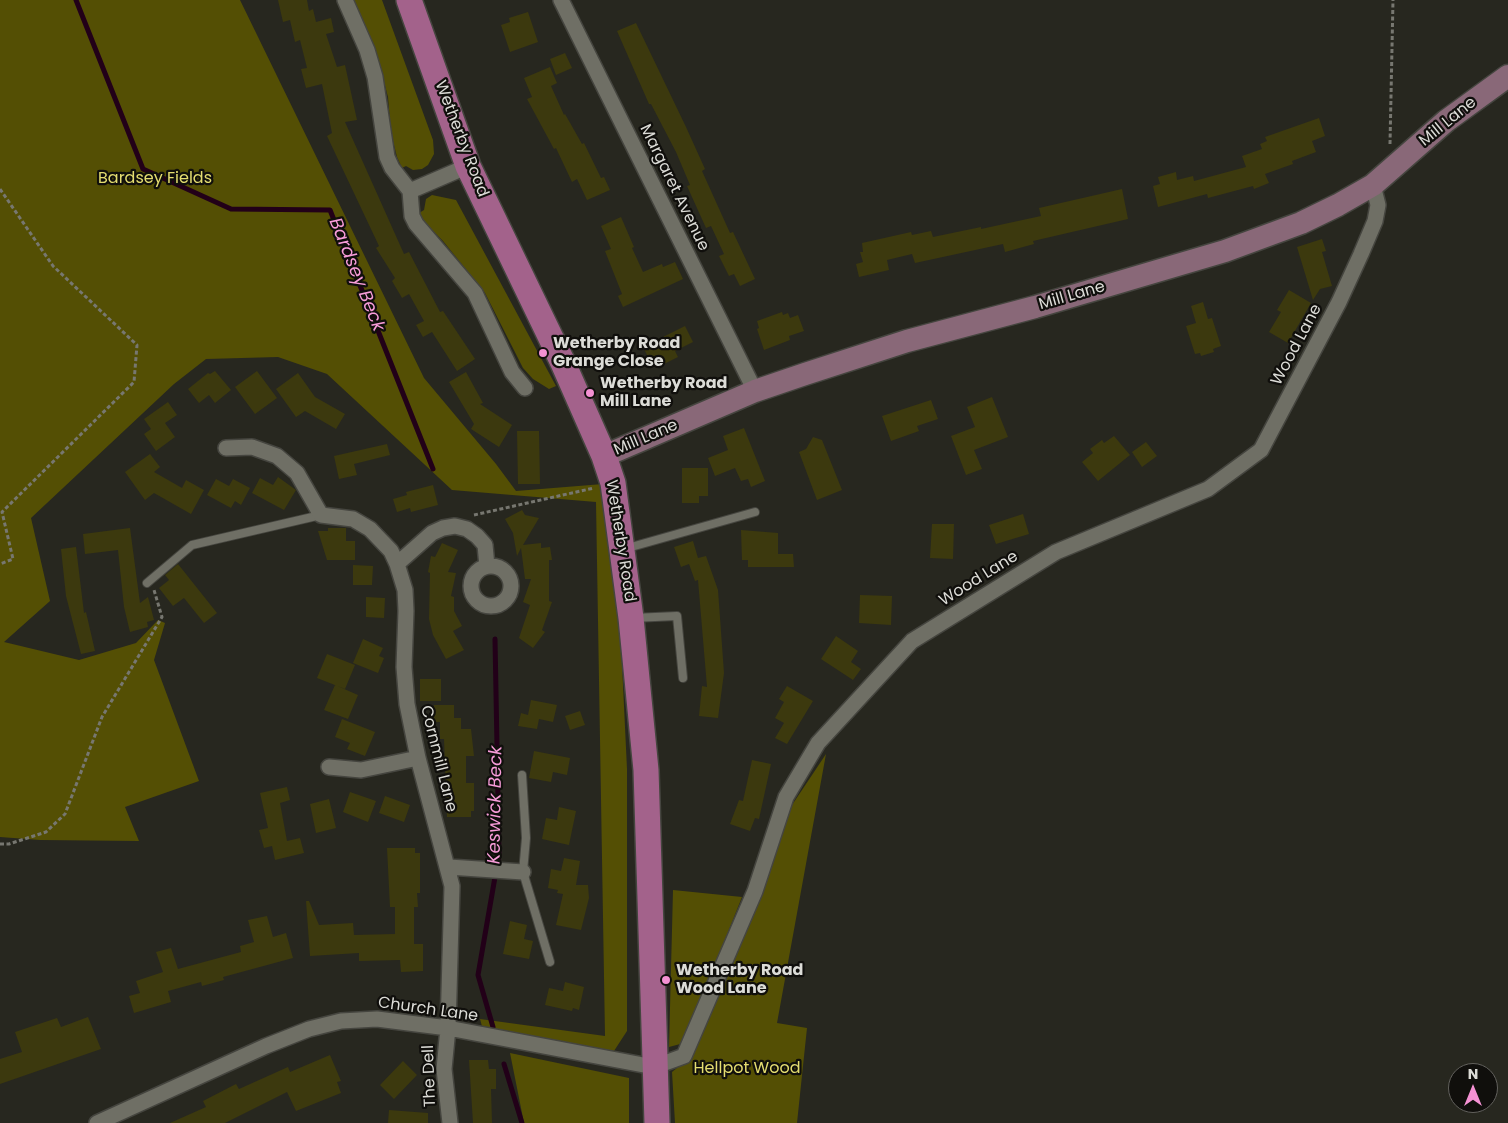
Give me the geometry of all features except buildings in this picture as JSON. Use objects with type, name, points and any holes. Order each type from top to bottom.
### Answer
[{"type":"main road","name":"Wetherby Road","points":[[409,0],[468,166],[563,363],[604,456],[613,483],[632,618],[646,770],[657,1123]]},
{"type":"street","points":[[345,0],[367,50],[375,77],[387,157],[392,168],[410,191],[412,216],[416,224],[475,293],[512,372],[525,388]]},
{"type":"street","name":"Margaret Avenue","points":[[562,0],[755,391]]},
{"type":"street","name":"Mill Lane","points":[[604,456],[755,391],[907,341],[1035,307],[1225,251],[1301,223],[1338,205],[1381,179],[1446,121],[1508,76]]},
{"type":"street","points":[[410,191],[468,166]]},
{"type":"street","name":"Wood Lane","points":[[654,1067],[684,1056],[755,891],[786,796],[814,751],[912,641],[1056,552],[1208,489],[1261,450],[1339,302],[1361,254],[1375,221],[1381,179]]},
{"type":"street","points":[[226,448],[252,447],[282,460],[305,483],[313,504],[321,515]]},
{"type":"street","name":"Cornmill Lane","points":[[321,515],[353,519],[370,529],[390,551],[397,564],[405,590],[404,667],[407,704],[418,758],[449,867],[453,906],[448,1028]]},
{"type":"street","points":[[397,564],[437,530],[455,526],[467,529],[485,545],[487,566]]},
{"type":"street","points":[[330,767],[366,769],[418,758]]},
{"type":"street","points":[[449,867],[523,872]]},
{"type":"street","name":"Church Lane","points":[[97,1123],[266,1046],[309,1029],[341,1021],[377,1019],[448,1028],[654,1067]]},
{"type":"street","name":"The Dell","points":[[448,1028],[444,1069],[450,1123]]},
{"type":"lane","points":[[622,549],[755,512]]},
{"type":"lane","name":"Cornmill Lane","points":[[149,581],[192,545],[321,515]]},
{"type":"lane","points":[[632,618],[677,616],[684,678]]},
{"type":"lane","points":[[522,775],[525,812],[523,872],[550,962]]},
{"type":"path","points":[[1381,179],[1393,0]]},
{"type":"path","points":[[0,189],[53,266],[137,345],[134,382],[2,512],[13,559],[0,564]]},
{"type":"path","points":[[467,529],[475,514],[613,483]]},
{"type":"path","points":[[0,844],[9,844],[46,832],[65,814],[102,717],[162,617],[149,581]]},
{"type":"green space","name":"Bardsey Fields","points":[[0,0],[240,0],[424,378],[496,464],[516,491],[603,484],[620,622],[627,769],[627,1031],[614,1051],[483,1030],[480,1019],[605,1036],[596,502],[452,490],[327,374],[278,357],[206,359],[174,384],[31,518],[50,601],[4,642],[79,660],[136,643],[158,620],[165,623],[154,660],[199,781],[125,807],[139,841],[40,840],[0,837]]},
{"type":"green space","points":[[353,0],[382,0],[433,140],[434,154],[428,165],[422,169],[413,170],[406,166],[402,168],[397,157],[391,133],[388,97],[380,67]]},
{"type":"green space","points":[[432,195],[456,200],[556,386],[549,389],[533,379],[523,368],[485,293],[443,241],[425,223],[419,213],[424,210],[426,199]]},
{"type":"green space","name":"Hellpot Wood","points":[[826,754],[777,1023],[807,1028],[797,1123],[675,1123],[672,1072],[694,1054],[792,805]]},
{"type":"green space","points":[[673,890],[742,897],[684,1043],[669,1047]]},
{"type":"green space","points":[[510,1053],[629,1078],[629,1123],[524,1123]]},
{"type":"waterway","name":"Bardsey Beck","points":[[76,0],[143,169],[231,209],[330,210],[433,469]]},
{"type":"waterway","name":"Keswick Beck","points":[[493,1027],[478,975],[499,854],[495,639]]},
{"type":"waterway","name":"Keswick Beck","points":[[504,1064],[522,1123]]},
{"type":"place","name":"Wetherby Road Grange Close","points":[[543,353]]},
{"type":"place","name":"Wetherby Road Mill Lane","points":[[590,393]]},
{"type":"place","name":"Wetherby Road Wood Lane","points":[[666,980]]}]
